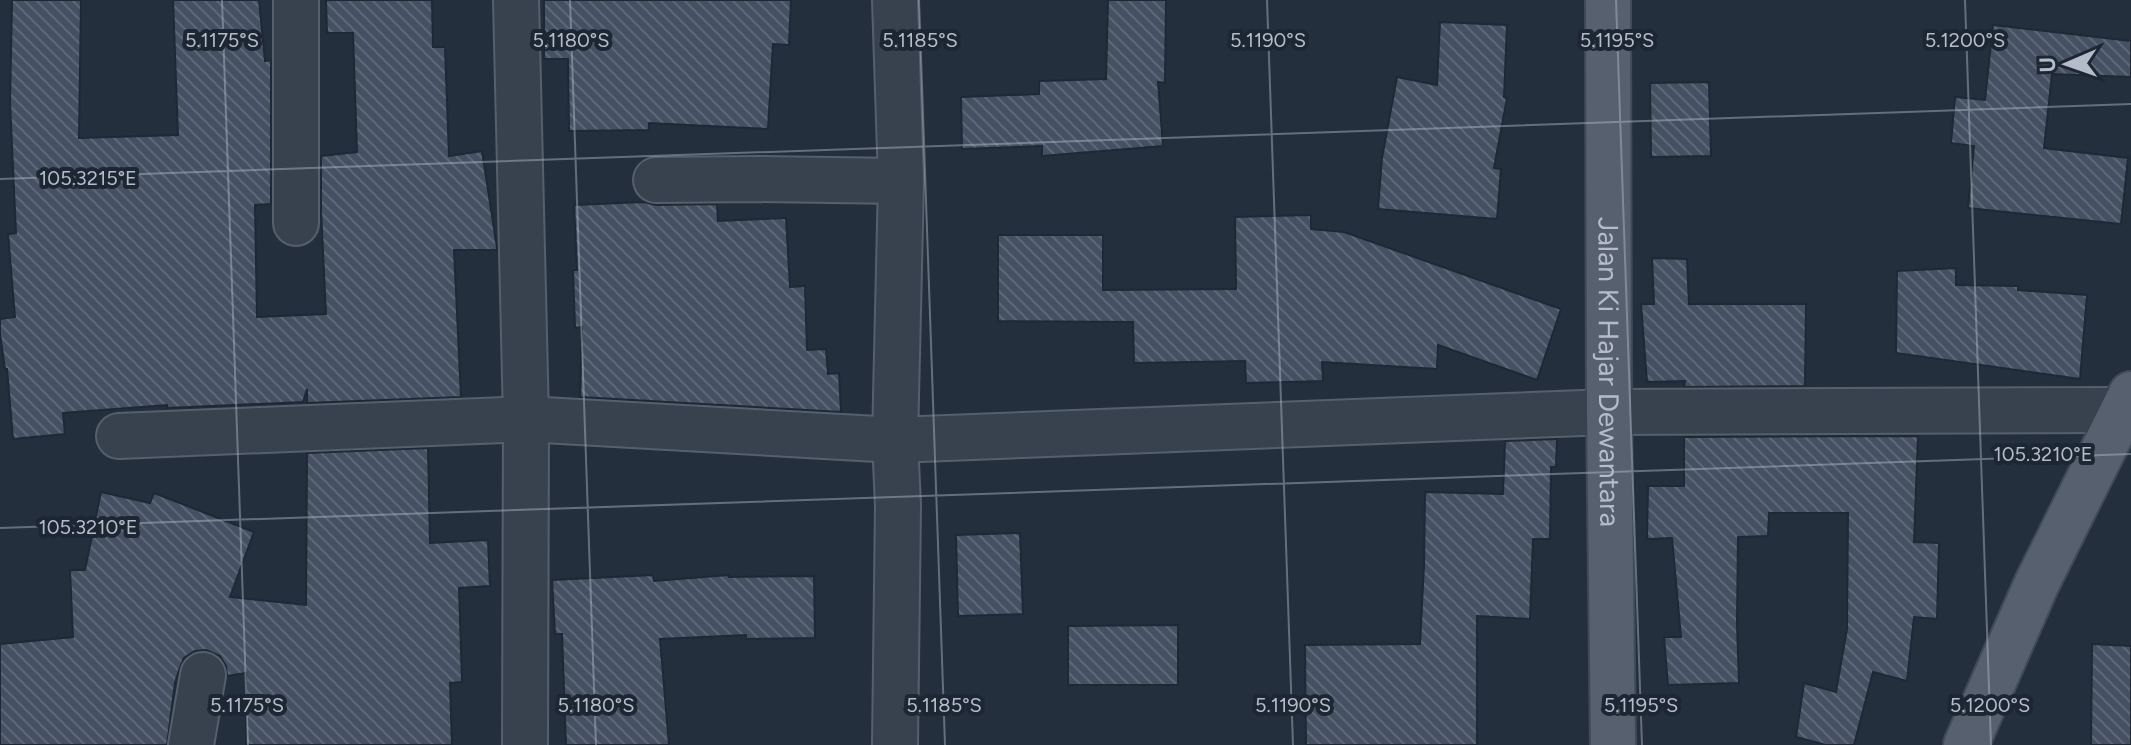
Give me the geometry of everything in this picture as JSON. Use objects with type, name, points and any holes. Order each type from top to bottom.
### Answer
[{"type":"main road","name":"Jalan Ki Hajar Dewantara","points":[[1608,0],[1613,745]]},
{"type":"main road","points":[[1966,745],[2037,583],[2127,402]]},
{"type":"street","points":[[296,0],[296,223]]},
{"type":"street","points":[[516,0],[526,419],[525,745]]},
{"type":"street","points":[[895,0],[901,181],[895,440],[898,506],[895,745]]},
{"type":"street","points":[[656,180],[901,181]]},
{"type":"street","points":[[119,436],[526,419],[895,440],[1609,412],[2127,402]]},
{"type":"street","points":[[191,745],[203,675]]},
{"type":"building","points":[[12,0],[81,0],[79,138],[178,135],[173,0],[259,0],[265,61],[271,60],[271,204],[255,205],[257,317],[326,314],[321,156],[357,152],[353,33],[327,33],[326,0],[432,0],[433,47],[445,47],[449,156],[482,151],[497,248],[454,250],[461,397],[307,403],[307,389],[303,402],[167,408],[167,405],[63,413],[65,434],[13,439],[7,369],[0,334],[0,319],[15,317],[8,234],[16,233],[10,102]]},
{"type":"building","points":[[544,0],[791,0],[789,45],[773,44],[768,129],[649,123],[649,130],[569,131],[568,59],[544,59]]},
{"type":"building","points":[[1108,0],[1166,0],[1165,83],[1158,82],[1163,146],[1042,156],[1042,146],[962,149],[961,97],[1039,94],[1039,81],[1106,79]]},
{"type":"building","points":[[1440,22],[1507,25],[1504,97],[1507,98],[1494,168],[1501,169],[1497,219],[1378,209],[1382,158],[1397,77],[1437,85]]},
{"type":"building","points":[[1993,25],[2131,41],[2131,77],[2052,74],[2044,148],[2128,158],[2121,224],[1968,208],[1974,146],[1951,143],[1955,97],[1985,100]]},
{"type":"building","points":[[1709,82],[1711,156],[1651,157],[1650,83]]},
{"type":"building","points":[[644,202],[656,205],[717,204],[718,221],[786,218],[790,287],[805,286],[807,350],[826,349],[828,374],[839,373],[841,412],[580,397],[582,327],[575,328],[573,270],[577,270],[574,205]]},
{"type":"building","points":[[1311,215],[1311,229],[1344,232],[1561,309],[1537,380],[1438,345],[1437,369],[1322,362],[1323,381],[1246,383],[1245,361],[1134,363],[1133,322],[998,321],[998,235],[1103,235],[1103,290],[1236,289],[1235,217]]},
{"type":"building","points":[[1652,258],[1687,259],[1689,304],[1806,304],[1805,386],[1684,387],[1685,381],[1647,382],[1641,304],[1654,304]]},
{"type":"building","points":[[1956,268],[1956,285],[2018,286],[2018,290],[2087,295],[2080,379],[1896,353],[1897,271]]},
{"type":"building","points":[[1918,436],[1914,542],[1939,543],[1937,619],[1914,617],[1907,681],[1873,672],[1854,745],[1826,745],[1796,737],[1804,683],[1836,692],[1847,629],[1848,513],[1769,513],[1768,536],[1738,537],[1739,683],[1668,685],[1664,637],[1681,637],[1672,538],[1647,539],[1648,486],[1684,486],[1684,437]]},
{"type":"building","points":[[1557,439],[1556,467],[1551,467],[1550,539],[1533,539],[1530,619],[1477,616],[1477,745],[1306,745],[1305,645],[1420,644],[1425,492],[1503,494],[1505,441]]},
{"type":"building","points":[[428,448],[430,543],[488,540],[490,586],[459,588],[462,682],[450,683],[452,745],[246,745],[246,673],[227,676],[220,656],[206,650],[195,651],[184,658],[179,670],[167,745],[0,745],[0,644],[73,637],[70,570],[85,570],[101,492],[150,503],[154,493],[254,532],[230,597],[306,605],[307,453]]},
{"type":"building","points":[[1020,533],[1023,614],[958,616],[956,535]]},
{"type":"building","points":[[653,575],[654,581],[729,575],[814,576],[815,638],[746,639],[746,635],[660,639],[669,745],[566,745],[562,634],[555,634],[552,580]]},
{"type":"building","points":[[1178,625],[1178,685],[1068,685],[1068,626]]},
{"type":"building","points":[[2092,644],[2131,646],[2131,745],[2091,745]]}]
